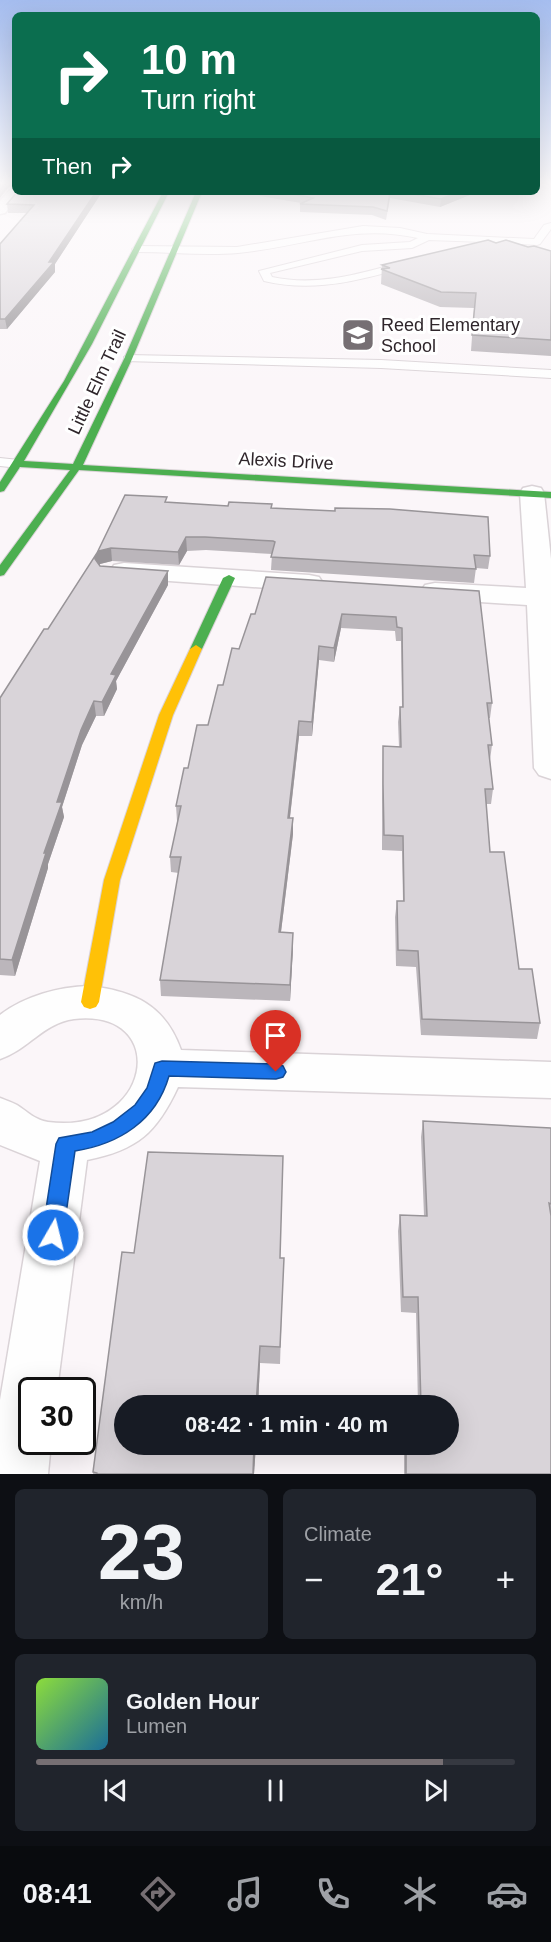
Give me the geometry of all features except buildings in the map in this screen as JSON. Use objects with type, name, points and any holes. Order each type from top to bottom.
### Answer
[{"type":"street","name":"Little Elm Trail","points":[[0,489],[19,464],[62,392],[136,252]]},
{"type":"street","name":"Little Elm Trail","points":[[0,573],[77,467],[176,252]]},
{"type":"street","name":"Alexis Drive","points":[[19,464],[542,494]]},
{"type":"street","points":[[542,494],[541,597],[551,768]]},
{"type":"street","points":[[112,571],[333,584]]},
{"type":"street","points":[[90,1002],[112,880],[166,715],[228,578]]},
{"type":"street","points":[[414,590],[541,597]]},
{"type":"street","points":[[0,1042],[18,1024],[40,1011],[64,1004],[90,1002],[113,1006],[134,1015],[150,1030],[159,1048],[162,1068],[155,1090],[142,1111],[120,1128],[94,1140],[66,1144],[35,1141],[10,1128],[0,1118]]},
{"type":"street","points":[[162,1068],[551,1080]]},
{"type":"street","points":[[20,1474],[66,1144]]},
{"type":"lane","points":[[346,252],[264,271],[268,279],[285,284],[320,285],[414,263]]},
{"type":"lane","points":[[128,359],[381,364],[551,374]]},
{"type":"lane","points":[[0,462],[19,464]]},
{"type":"traffic: fast","points":[[0,489],[68,381],[136,252]]},
{"type":"traffic: fast","points":[[0,573],[77,467],[128,359],[174,252]]},
{"type":"traffic: fast","points":[[19,464],[551,495]]},
{"type":"traffic: fast","points":[[196,649],[229,578]]},
{"type":"traffic: slow","points":[[90,1002],[112,880],[166,715],[196,649]]},
{"type":"place","name":"Reed Elementary School","points":[[358,335]]},
{"type":"route","points":[[53,1235],[66,1144],[94,1140],[120,1128],[142,1111],[155,1090],[162,1068],[276,1072]]}]
